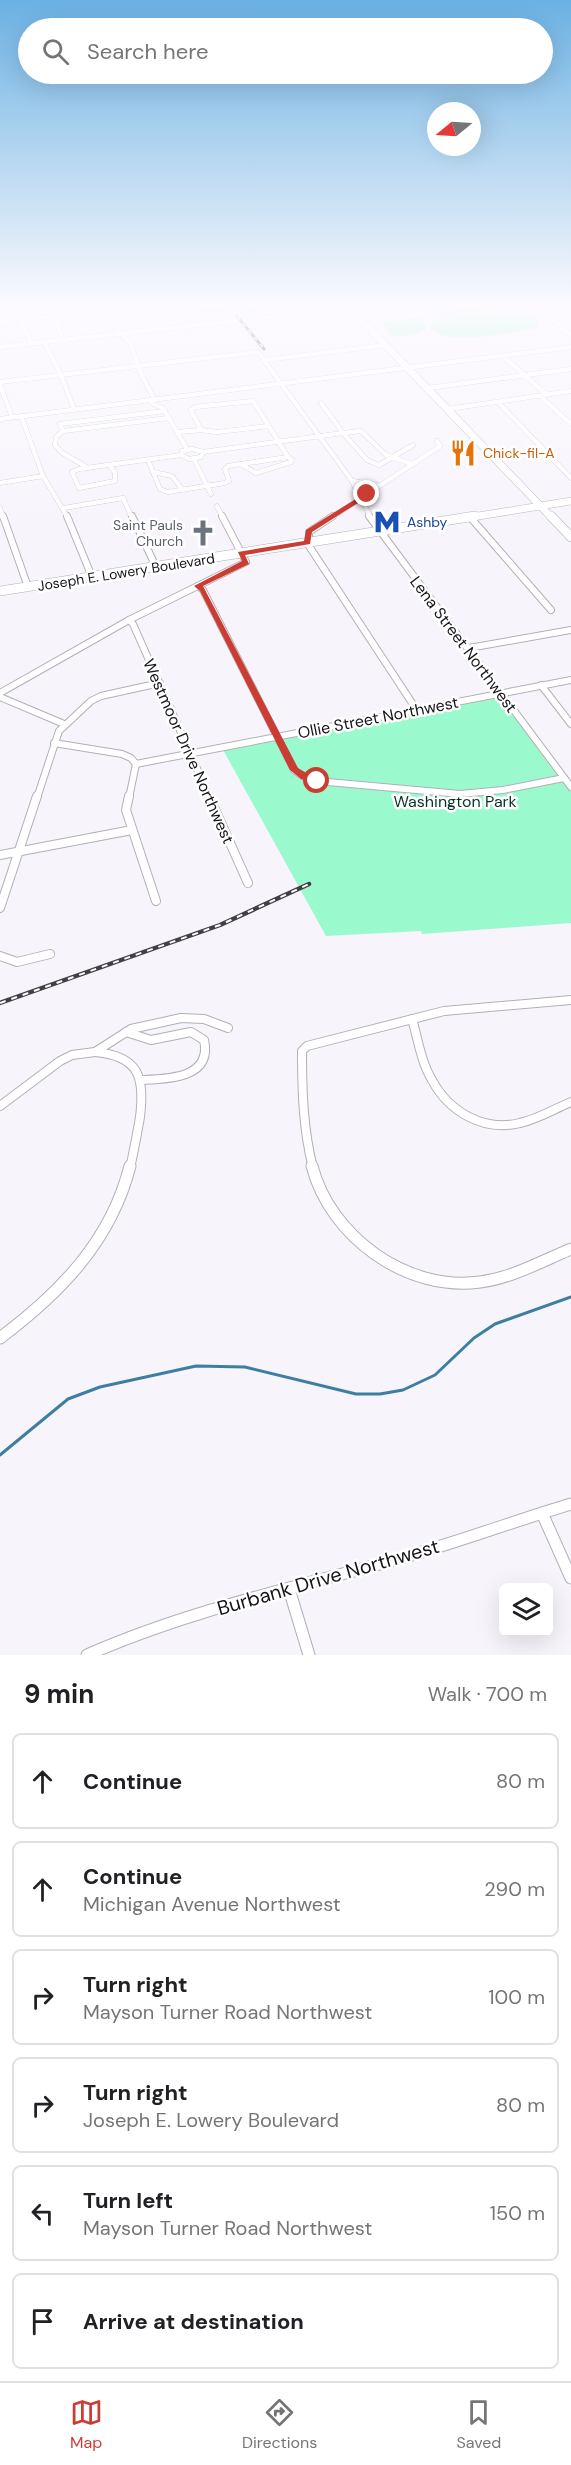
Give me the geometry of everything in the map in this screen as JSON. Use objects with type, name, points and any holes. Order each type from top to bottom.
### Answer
[{"type":"main road","points":[[422,382],[571,537]]},
{"type":"main road","name":"Joseph E. Lowery Boulevard","points":[[0,591],[571,501]]},
{"type":"street","points":[[64,382],[74,409]]},
{"type":"street","points":[[146,382],[153,400],[170,418],[187,449]]},
{"type":"street","points":[[0,419],[296,382]]},
{"type":"street","points":[[428,388],[471,382]]},
{"type":"street","points":[[533,382],[547,395]]},
{"type":"street","points":[[0,383],[12,417]]},
{"type":"street","name":"Lena Street Northwest","points":[[282,384],[352,481],[380,531],[571,787]]},
{"type":"street","points":[[448,409],[571,391]]},
{"type":"street","points":[[540,396],[571,424]]},
{"type":"street","points":[[201,430],[191,410],[195,407],[248,400],[255,402],[292,460],[256,473],[241,464]]},
{"type":"street","points":[[498,402],[571,478]]},
{"type":"street","points":[[321,403],[361,454],[374,464],[385,464],[413,445]]},
{"type":"street","points":[[63,431],[60,424],[165,411]]},
{"type":"street","points":[[21,416],[44,476],[64,508],[92,577]]},
{"type":"street","points":[[88,468],[61,452],[55,445],[56,437],[63,431],[170,418]]},
{"type":"street","points":[[178,432],[201,430],[217,432],[269,426]]},
{"type":"street","points":[[187,449],[203,452],[361,431],[386,455],[412,464]]},
{"type":"street","points":[[416,709],[308,543],[309,531],[440,446],[437,441]]},
{"type":"street","points":[[181,455],[187,449]]},
{"type":"street","points":[[110,465],[115,473],[115,481],[79,488],[72,472],[88,468],[181,455],[194,459],[201,457],[203,452]]},
{"type":"street","points":[[148,460],[162,491],[229,481],[225,469],[228,466],[288,457]]},
{"type":"street","points":[[194,459],[211,494]]},
{"type":"street","points":[[153,472],[172,476],[182,489]]},
{"type":"street","points":[[0,483],[44,476]]},
{"type":"street","points":[[352,481],[378,485]]},
{"type":"street","points":[[64,508],[123,498],[156,567]]},
{"type":"street","points":[[0,695],[129,620],[246,562],[217,506]]},
{"type":"street","points":[[0,508],[28,587]]},
{"type":"street","points":[[470,517],[551,610]]},
{"type":"street","points":[[198,586],[203,590],[279,736],[294,770],[304,777],[317,781],[460,794],[502,790],[564,778]]},
{"type":"street","name":"Westmoor Drive Northwest","points":[[129,620],[134,624],[248,883]]},
{"type":"street","points":[[469,648],[571,630]]},
{"type":"street","name":"Ollie Street Northwest","points":[[136,764],[571,680]]},
{"type":"street","points":[[0,908],[59,731],[64,724],[101,696],[160,683]]},
{"type":"street","points":[[541,685],[571,724]]},
{"type":"street","points":[[0,695],[64,724]]},
{"type":"street","points":[[54,743],[122,754],[131,758],[136,764],[126,810],[156,901]]},
{"type":"street","points":[[0,855],[132,830]]},
{"type":"street","points":[[0,956],[17,962],[50,954]]},
{"type":"street","points":[[571,1000],[466,1008],[412,1019],[307,1046],[303,1051],[302,1072],[302,1101],[316,1183],[326,1204],[342,1227],[363,1246],[388,1262],[411,1272],[463,1283],[482,1282],[501,1277],[571,1249]]},
{"type":"street","points":[[95,1052],[126,1032],[181,1018],[204,1018],[228,1028]]},
{"type":"street","points":[[412,1019],[432,1082],[458,1112],[467,1118],[494,1125],[518,1123],[571,1102]]},
{"type":"street","points":[[126,1032],[151,1040],[191,1032],[204,1041],[206,1049],[194,1072],[184,1076],[141,1080]]},
{"type":"street","points":[[0,1106],[60,1061],[83,1053],[106,1053],[126,1060],[134,1067],[141,1080],[143,1091],[132,1166],[122,1197],[106,1229],[65,1283],[0,1338]]},
{"type":"street","name":"Burbank Drive Northwest","points":[[87,1655],[112,1643],[197,1613],[387,1563],[571,1504]]},
{"type":"street","points":[[542,1513],[571,1578]]},
{"type":"street","points":[[289,1589],[309,1655]]},
{"type":"green space","name":"Washington Park","points":[[499,693],[571,792],[571,923],[422,934],[421,931],[326,936],[222,748]]},
{"type":"waterway","points":[[0,1455],[68,1399],[100,1387],[196,1366],[245,1367],[356,1394],[380,1394],[403,1390],[435,1375],[474,1338],[495,1324],[571,1297]]},
{"type":"railway","points":[[0,1003],[220,925],[309,884]]},
{"type":"place","name":"Chick-fil-A","points":[[463,453]]},
{"type":"place","name":"Ashby","points":[[387,522]]},
{"type":"place","name":"Saint Pauls Church","points":[[203,533]]},
{"type":"route","points":[[317,781],[304,777],[294,770],[279,736],[203,590],[198,586],[246,562],[241,554],[308,543],[309,531],[367,494]]}]
